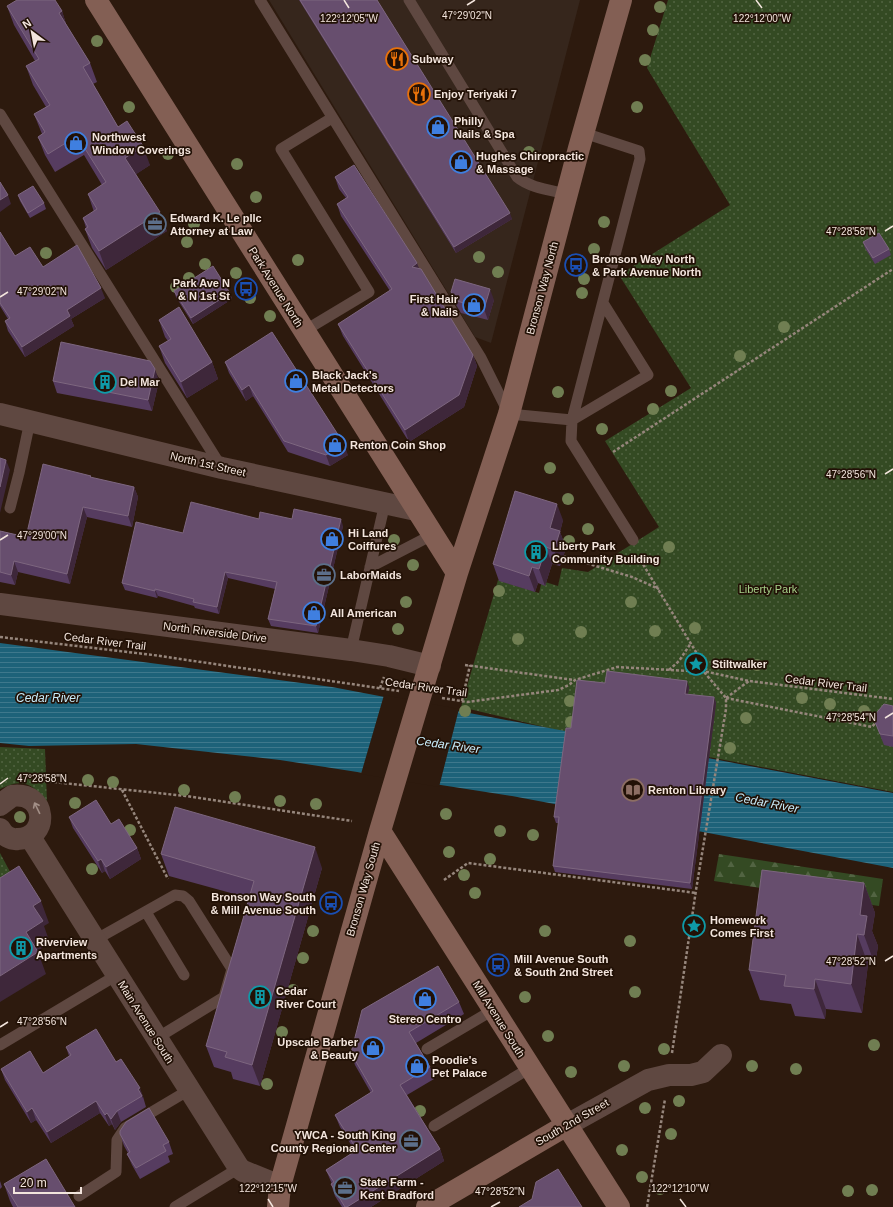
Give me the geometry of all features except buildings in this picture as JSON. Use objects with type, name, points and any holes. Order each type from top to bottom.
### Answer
[{"type":"main road","name":"Park Avenue North","points":[[96,0],[457,573]]},
{"type":"main road","name":"Bronson Way North","points":[[457,573],[509,414],[567,194],[621,0]]},
{"type":"main road","name":"Bronson Way South","points":[[279,1196],[381,828],[457,573]]},
{"type":"main road","name":"Mill Avenue South","points":[[381,828],[530,1068],[619,1207]]},
{"type":"main road","name":"South 2nd Street","points":[[434,1205],[567,1125]]},
{"type":"street","points":[[0,396],[14,417]]},
{"type":"street","name":"North 1st Street","points":[[14,417],[222,468],[416,510]]},
{"type":"street","name":"North Riverside Drive","points":[[0,604],[352,650],[389,656],[430,666]]},
{"type":"street","points":[[0,806],[12,796],[20,795],[32,800],[37,806],[41,819],[35,832],[30,836],[15,839],[8,837],[0,829]]},
{"type":"street","name":"Main Avenue South","points":[[30,836],[239,1168]]},
{"type":"street","name":"South 2nd Street","points":[[567,1125],[636,1085],[658,1077],[669,1075],[691,1075],[703,1072],[721,1055]]},
{"type":"street","points":[[239,1168],[279,1196]]},
{"type":"lane","points":[[260,0],[481,358],[509,414],[572,420],[648,375],[603,303]]},
{"type":"lane","points":[[409,0],[517,176],[522,181],[535,186],[567,194]]},
{"type":"lane","points":[[0,114],[222,468]]},
{"type":"lane","points":[[304,332],[369,292],[281,149],[332,118]]},
{"type":"lane","points":[[584,133],[639,151],[640,159],[572,420],[571,441],[633,540]]},
{"type":"lane","points":[[10,508],[19,473],[14,417]]},
{"type":"lane","points":[[352,650],[385,503]]},
{"type":"lane","points":[[370,567],[432,534]]},
{"type":"lane","points":[[95,940],[175,895],[183,896],[189,901],[232,969],[224,997],[157,1038]]},
{"type":"lane","points":[[146,912],[184,975]]},
{"type":"lane","points":[[0,1045],[117,975]]},
{"type":"lane","points":[[427,1049],[494,1010]]},
{"type":"lane","points":[[434,1126],[530,1068]]},
{"type":"lane","points":[[79,1196],[116,1172],[118,1140],[125,1128],[190,1090]]},
{"type":"lane","points":[[175,1207],[239,1168]]},
{"type":"path","points":[[613,452],[893,269]]},
{"type":"path","points":[[633,540],[631,545],[660,590],[708,672]]},
{"type":"path","points":[[563,556],[632,577],[660,590]]},
{"type":"path","name":"Cedar River Trail","points":[[0,637],[153,655],[403,692]]},
{"type":"path","points":[[668,670],[679,661],[691,643]]},
{"type":"path","points":[[465,665],[575,680]]},
{"type":"path","points":[[462,701],[470,665]]},
{"type":"path","name":"Cedar River Trail","points":[[440,698],[462,701],[558,690],[569,685],[575,680],[618,667],[708,672],[749,682],[893,699]]},
{"type":"path","points":[[703,672],[726,698],[872,727],[880,717]]},
{"type":"path","points":[[726,698],[749,682]]},
{"type":"path","points":[[647,1207],[726,709],[726,698]]},
{"type":"path","points":[[885,705],[886,698]]},
{"type":"path","points":[[42,781],[186,796],[352,821]]},
{"type":"path","points":[[122,789],[175,895]]},
{"type":"path","points":[[444,880],[468,863],[696,891]]},
{"type":"shaded area","points":[[269,0],[580,0],[491,343],[475,337]]},
{"type":"green space","name":"Liberty Park","points":[[668,0],[893,0],[893,792],[709,757],[716,703],[687,699],[689,687],[607,689],[573,734],[461,707],[498,580],[539,593],[542,581],[558,586],[562,568],[588,572],[659,527],[605,441],[691,388],[619,275],[730,205],[647,68]]},
{"type":"green space","points":[[0,747],[45,749],[47,802],[37,790],[26,784],[15,784],[0,789]]},
{"type":"green space","points":[[0,853],[15,881],[0,890]]},
{"type":"green space","points":[[719,854],[883,879],[879,906],[714,881]]},
{"type":"water","name":"Cedar River","points":[[0,643],[332,687],[893,793],[893,868],[512,796],[280,760],[136,744],[29,746],[0,743]]},
{"type":"pier","points":[[384,695],[459,709],[439,787],[361,774]]},
{"type":"place","name":"Subway","points":[[397,59]]},
{"type":"place","name":"Enjoy Teriyaki 7","points":[[419,94]]},
{"type":"place","name":"Philly Nails & Spa","points":[[438,127]]},
{"type":"place","name":"Northwest Window Coverings","points":[[76,143]]},
{"type":"place","name":"Hughes Chiropractic & Massage","points":[[461,162]]},
{"type":"place","name":"Edward K. Le pllc Attorney at Law","points":[[155,224]]},
{"type":"place","name":"Bronson Way North & Park Avenue North","points":[[576,265]]},
{"type":"place","name":"Park Ave N & N 1st St","points":[[246,289]]},
{"type":"place","name":"First Hair & Nails","points":[[474,305]]},
{"type":"place","name":"Black Jack's Metal Detectors","points":[[296,381]]},
{"type":"place","name":"Del Mar","points":[[105,382]]},
{"type":"place","name":"Renton Coin Shop","points":[[335,445]]},
{"type":"place","name":"Hi Land Coiffures","points":[[332,539]]},
{"type":"place","name":"Liberty Park Community Building","points":[[536,552]]},
{"type":"place","name":"LaborMaids","points":[[324,575]]},
{"type":"place","name":"All American","points":[[314,613]]},
{"type":"place","name":"Stiltwalker","points":[[696,664]]},
{"type":"place","name":"Renton Library","points":[[633,790]]},
{"type":"place","name":"Bronson Way South & Mill Avenue South","points":[[331,903]]},
{"type":"place","name":"Homework Comes First","points":[[694,926]]},
{"type":"place","name":"Riverview Apartments","points":[[21,948]]},
{"type":"place","name":"Mill Avenue South & South 2nd Street","points":[[498,965]]},
{"type":"place","name":"Cedar River Court","points":[[260,997]]},
{"type":"place","name":"Stereo Centro","points":[[425,999]]},
{"type":"place","name":"Upscale Barber & Beauty","points":[[373,1048]]},
{"type":"place","name":"Poodie's Pet Palace","points":[[417,1066]]},
{"type":"place","name":"YWCA - South King County Regional Center","points":[[411,1141]]},
{"type":"place","name":"State Farm - Kent Bradford","points":[[345,1188]]}]
